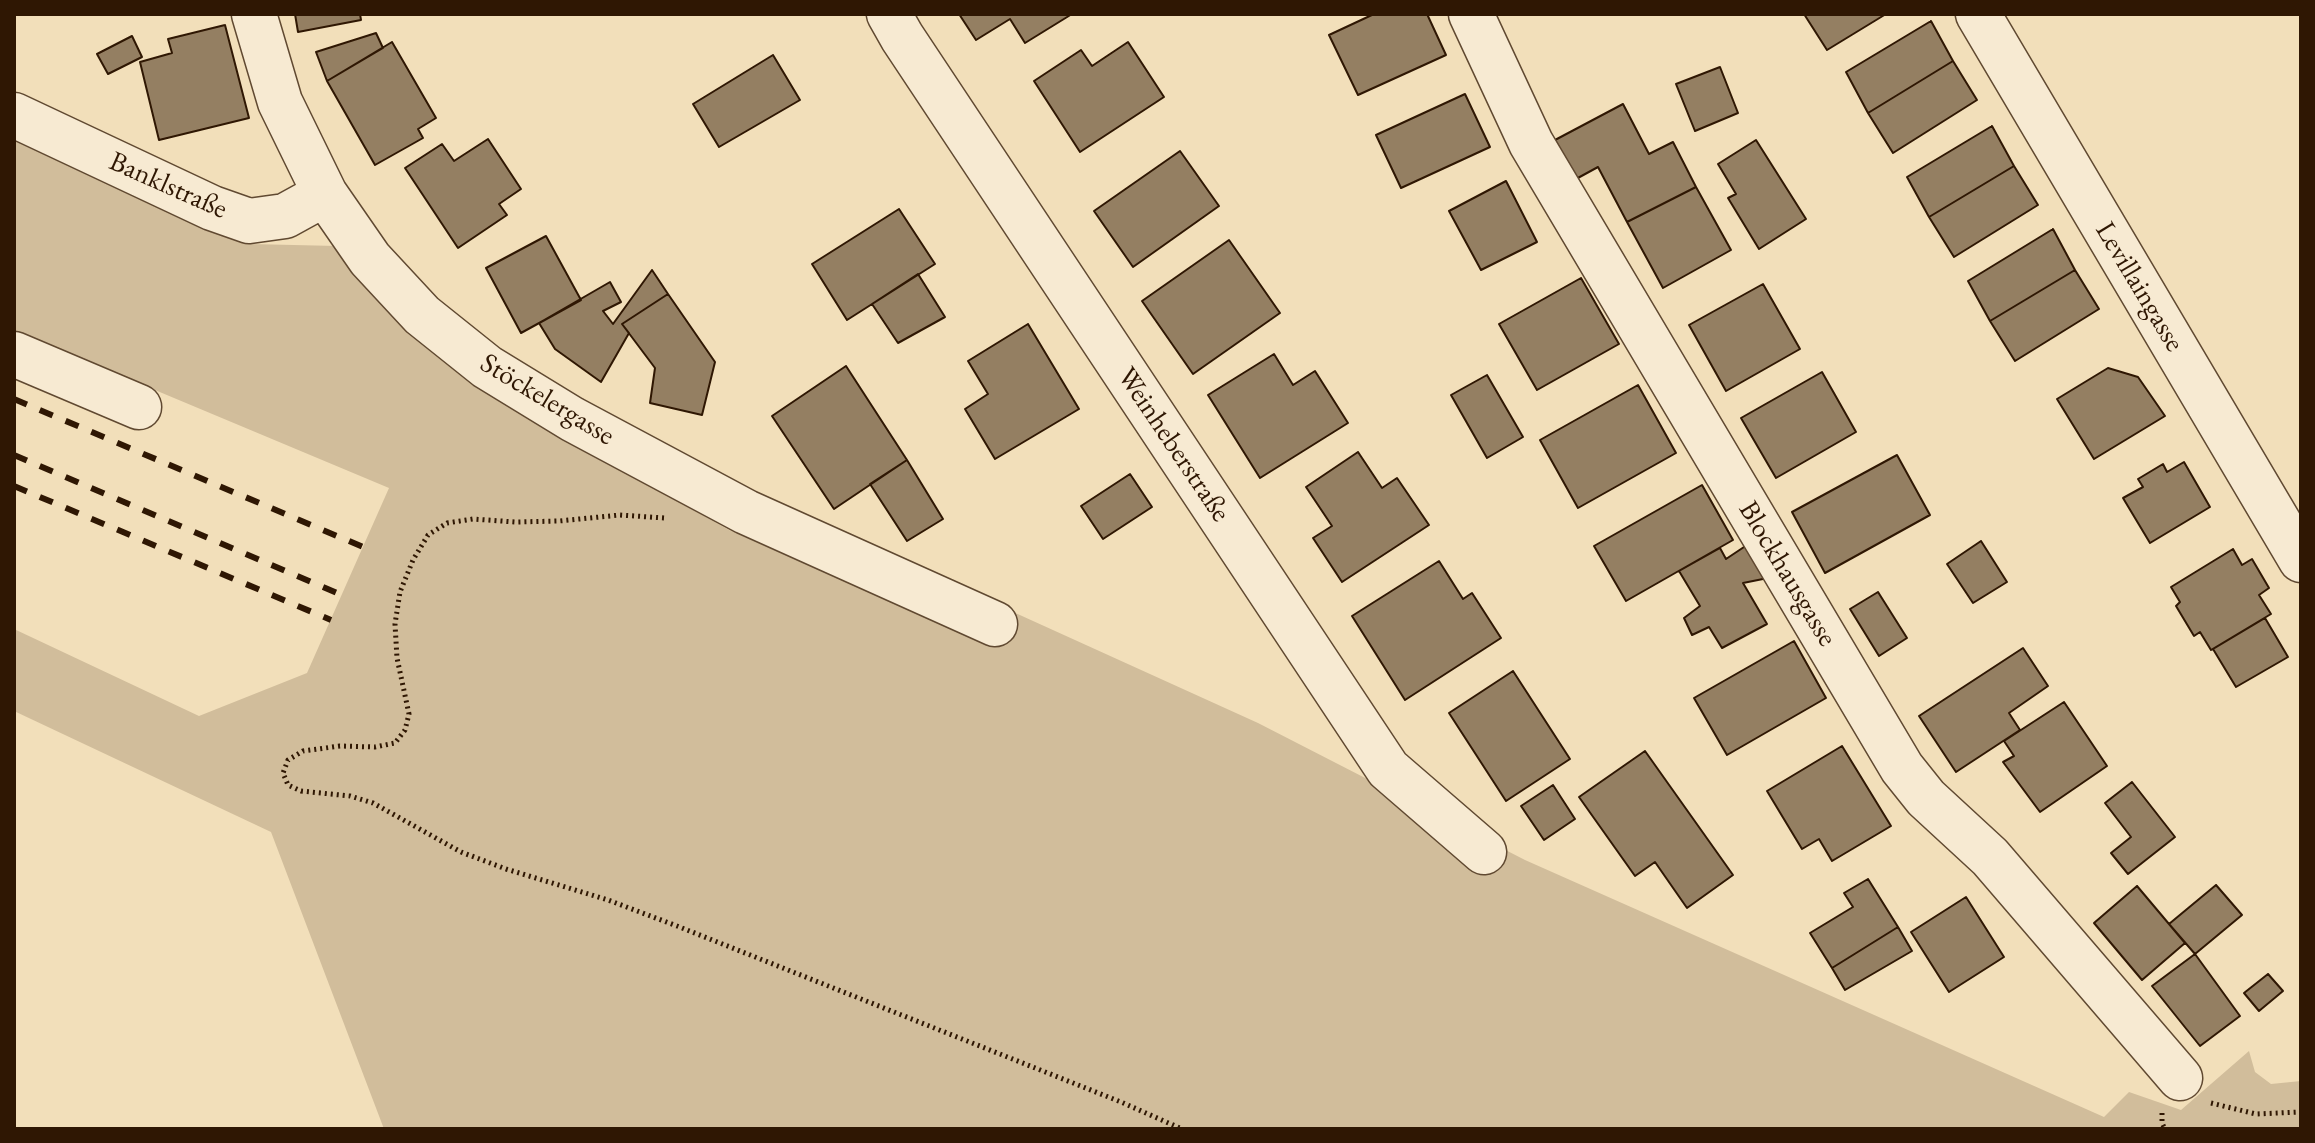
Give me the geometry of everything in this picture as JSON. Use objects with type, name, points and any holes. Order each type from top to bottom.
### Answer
[{"type":"street","name":"Stöckelergasse","points":[[254,14],[280,102],[325,194],[370,259],[422,315],[487,367],[572,419],[746,512],[995,624]]},
{"type":"street","name":"Weinheberstraße","points":[[889,14],[1388,769],[1484,852]]},
{"type":"street","name":"Blockhausgasse","points":[[1471,14],[1531,143],[1902,768],[1926,798],[1990,857],[2180,1078]]},
{"type":"street","name":"Levillaingasse","points":[[1978,14],[2301,560]]},
{"type":"street","name":"Banklstraße","points":[[14,115],[212,208],[249,221],[285,216],[325,194]]},
{"type":"street","points":[[14,354],[139,407]]},
{"type":"path","points":[[674,519],[620,515],[559,521],[473,519],[447,523],[428,535],[413,560],[400,592],[395,624],[397,658],[409,714],[405,730],[395,743],[303,751],[288,760],[283,773],[288,785],[301,791],[350,796],[373,803],[461,852],[677,926],[1182,1129]]},
{"type":"path","points":[[2180,1078],[2213,1105],[2256,1114],[2301,1112]]},
{"type":"shaded area","points":[[14,131],[250,244],[337,246],[562,437],[729,530],[992,646],[1011,611],[1258,723],[1525,860],[2104,1117],[2129,1092],[2181,1110],[2249,1051],[2255,1072],[2271,1084],[2301,1081],[2301,1129],[384,1129],[271,832],[14,711],[14,629],[199,716],[307,673],[389,488],[14,331]]},
{"type":"building","points":[[295,14],[360,14],[361,20],[298,32]]},
{"type":"building","points":[[959,14],[1072,14],[1025,43],[1010,19],[976,40]]},
{"type":"building","points":[[1374,14],[1427,14],[1446,55],[1358,95],[1329,35]]},
{"type":"building","points":[[1804,14],[1886,14],[1827,50]]},
{"type":"building","points":[[1931,21],[1953,61],[1868,113],[1846,72]]},
{"type":"building","points":[[225,25],[249,118],[159,140],[140,62],[172,53],[168,39]]},
{"type":"building","points":[[376,33],[383,48],[327,81],[316,52]]},
{"type":"building","points":[[132,36],[142,57],[108,74],[97,54]]},
{"type":"building","points":[[392,42],[436,118],[418,129],[423,138],[375,165],[327,81]]},
{"type":"building","points":[[1128,42],[1164,97],[1080,152],[1034,81],[1081,50],[1092,66]]},
{"type":"building","points":[[773,55],[800,100],[719,147],[693,104]]},
{"type":"building","points":[[1953,61],[1977,100],[1893,153],[1868,113]]},
{"type":"building","points":[[1720,67],[1738,113],[1695,131],[1676,84]]},
{"type":"building","points":[[1465,94],[1490,147],[1401,188],[1376,135]]},
{"type":"building","points":[[1623,104],[1649,154],[1673,142],[1696,187],[1627,222],[1598,167],[1576,179],[1555,140]]},
{"type":"building","points":[[1992,126],[2014,166],[1929,217],[1907,177]]},
{"type":"building","points":[[488,139],[521,189],[499,204],[507,215],[458,248],[405,168],[442,144],[454,161]]},
{"type":"building","points":[[1756,140],[1806,219],[1759,249],[1728,198],[1736,194],[1718,164]]},
{"type":"building","points":[[1180,151],[1219,206],[1133,267],[1094,211]]},
{"type":"building","points":[[2014,166],[2038,205],[1954,257],[1929,217]]},
{"type":"building","points":[[1506,181],[1537,242],[1481,270],[1449,211]]},
{"type":"building","points":[[1696,187],[1731,250],[1663,288],[1627,222]]},
{"type":"building","points":[[899,209],[935,264],[847,320],[812,264]]},
{"type":"building","points":[[2053,229],[2075,270],[1990,321],[1968,281]]},
{"type":"building","points":[[546,236],[581,300],[521,333],[486,268]]},
{"type":"building","points":[[1229,240],[1280,313],[1193,374],[1142,301]]},
{"type":"building","points":[[652,270],[668,294],[622,324],[629,333],[601,382],[555,349],[539,323],[610,282],[621,302],[603,311],[613,324]]},
{"type":"building","points":[[2075,270],[2099,309],[2015,361],[1990,321]]},
{"type":"building","points":[[918,274],[945,317],[898,343],[872,304]]},
{"type":"building","points":[[1581,278],[1619,344],[1537,390],[1499,324]]},
{"type":"building","points":[[1763,284],[1800,349],[1726,391],[1689,325]]},
{"type":"building","points":[[668,294],[715,362],[702,415],[650,403],[655,368],[622,324]]},
{"type":"building","points":[[1028,324],[1079,409],[995,459],[965,409],[988,394],[968,361]]},
{"type":"building","points":[[1274,354],[1293,385],[1315,371],[1348,423],[1260,478],[1208,395]]},
{"type":"building","points":[[846,366],[907,460],[834,509],[772,416]]},
{"type":"building","points":[[2108,368],[2138,377],[2165,416],[2094,459],[2057,399]]},
{"type":"building","points":[[1822,372],[1856,432],[1776,478],[1741,418]]},
{"type":"building","points":[[1487,375],[1523,437],[1487,458],[1451,395]]},
{"type":"building","points":[[1638,385],[1676,453],[1578,508],[1540,440]]},
{"type":"building","points":[[1358,452],[1382,488],[1397,478],[1429,525],[1342,582],[1313,538],[1332,526],[1306,487]]},
{"type":"building","points":[[1897,455],[1930,515],[1825,573],[1792,512]]},
{"type":"building","points":[[907,460],[943,519],[907,541],[870,484]]},
{"type":"building","points":[[2184,462],[2210,507],[2150,543],[2123,498],[2143,487],[2138,479],[2163,464],[2167,472]]},
{"type":"building","points":[[1130,474],[1152,507],[1103,539],[1081,506]]},
{"type":"building","points":[[1702,485],[1733,540],[1626,601],[1594,546]]},
{"type":"building","points":[[1981,541],[2007,582],[1973,603],[1947,564]]},
{"type":"building","points":[[1747,545],[1768,578],[1743,583],[1767,624],[1722,648],[1709,627],[1692,635],[1684,618],[1700,606],[1679,571],[1720,548],[1726,559]]},
{"type":"building","points":[[2233,549],[2242,565],[2252,559],[2269,588],[2259,595],[2271,614],[2211,650],[2200,632],[2194,636],[2176,606],[2180,602],[2171,587]]},
{"type":"building","points":[[1439,561],[1463,599],[1472,593],[1501,638],[1405,700],[1352,616]]},
{"type":"building","points":[[1878,592],[1907,638],[1879,656],[1850,609]]},
{"type":"building","points":[[2265,618],[2288,657],[2236,687],[2213,649]]},
{"type":"building","points":[[1794,641],[1826,698],[1727,755],[1694,698]]},
{"type":"building","points":[[2023,648],[2048,686],[2009,713],[2020,730],[1956,772],[1919,716]]},
{"type":"building","points":[[1513,671],[1570,759],[1506,801],[1449,713]]},
{"type":"building","points":[[2064,702],[2107,766],[2040,812],[2003,762],[2014,756],[2004,741]]},
{"type":"building","points":[[1842,746],[1891,826],[1832,861],[1819,839],[1802,849],[1767,791]]},
{"type":"building","points":[[1645,751],[1733,875],[1687,908],[1655,862],[1635,876],[1579,797]]},
{"type":"building","points":[[2132,782],[2175,837],[2128,874],[2111,853],[2131,837],[2105,803]]},
{"type":"building","points":[[1553,785],[1575,819],[1544,840],[1521,806]]},
{"type":"building","points":[[1868,879],[1898,927],[1832,968],[1810,933],[1853,907],[1844,893]]},
{"type":"building","points":[[2216,885],[2242,915],[2195,954],[2169,924]]},
{"type":"building","points":[[2137,886],[2185,943],[2142,980],[2094,923]]},
{"type":"building","points":[[1966,897],[2004,957],[1949,992],[1911,932]]},
{"type":"building","points":[[1898,927],[1912,951],[1845,990],[1832,968]]},
{"type":"building","points":[[2195,954],[2240,1016],[2200,1046],[2152,986]]},
{"type":"building","points":[[2268,974],[2283,991],[2259,1011],[2244,993]]},
{"type":"railway","points":[[14,399],[363,547]]},
{"type":"railway","points":[[14,455],[342,595]]},
{"type":"railway","points":[[14,486],[331,620]]}]
